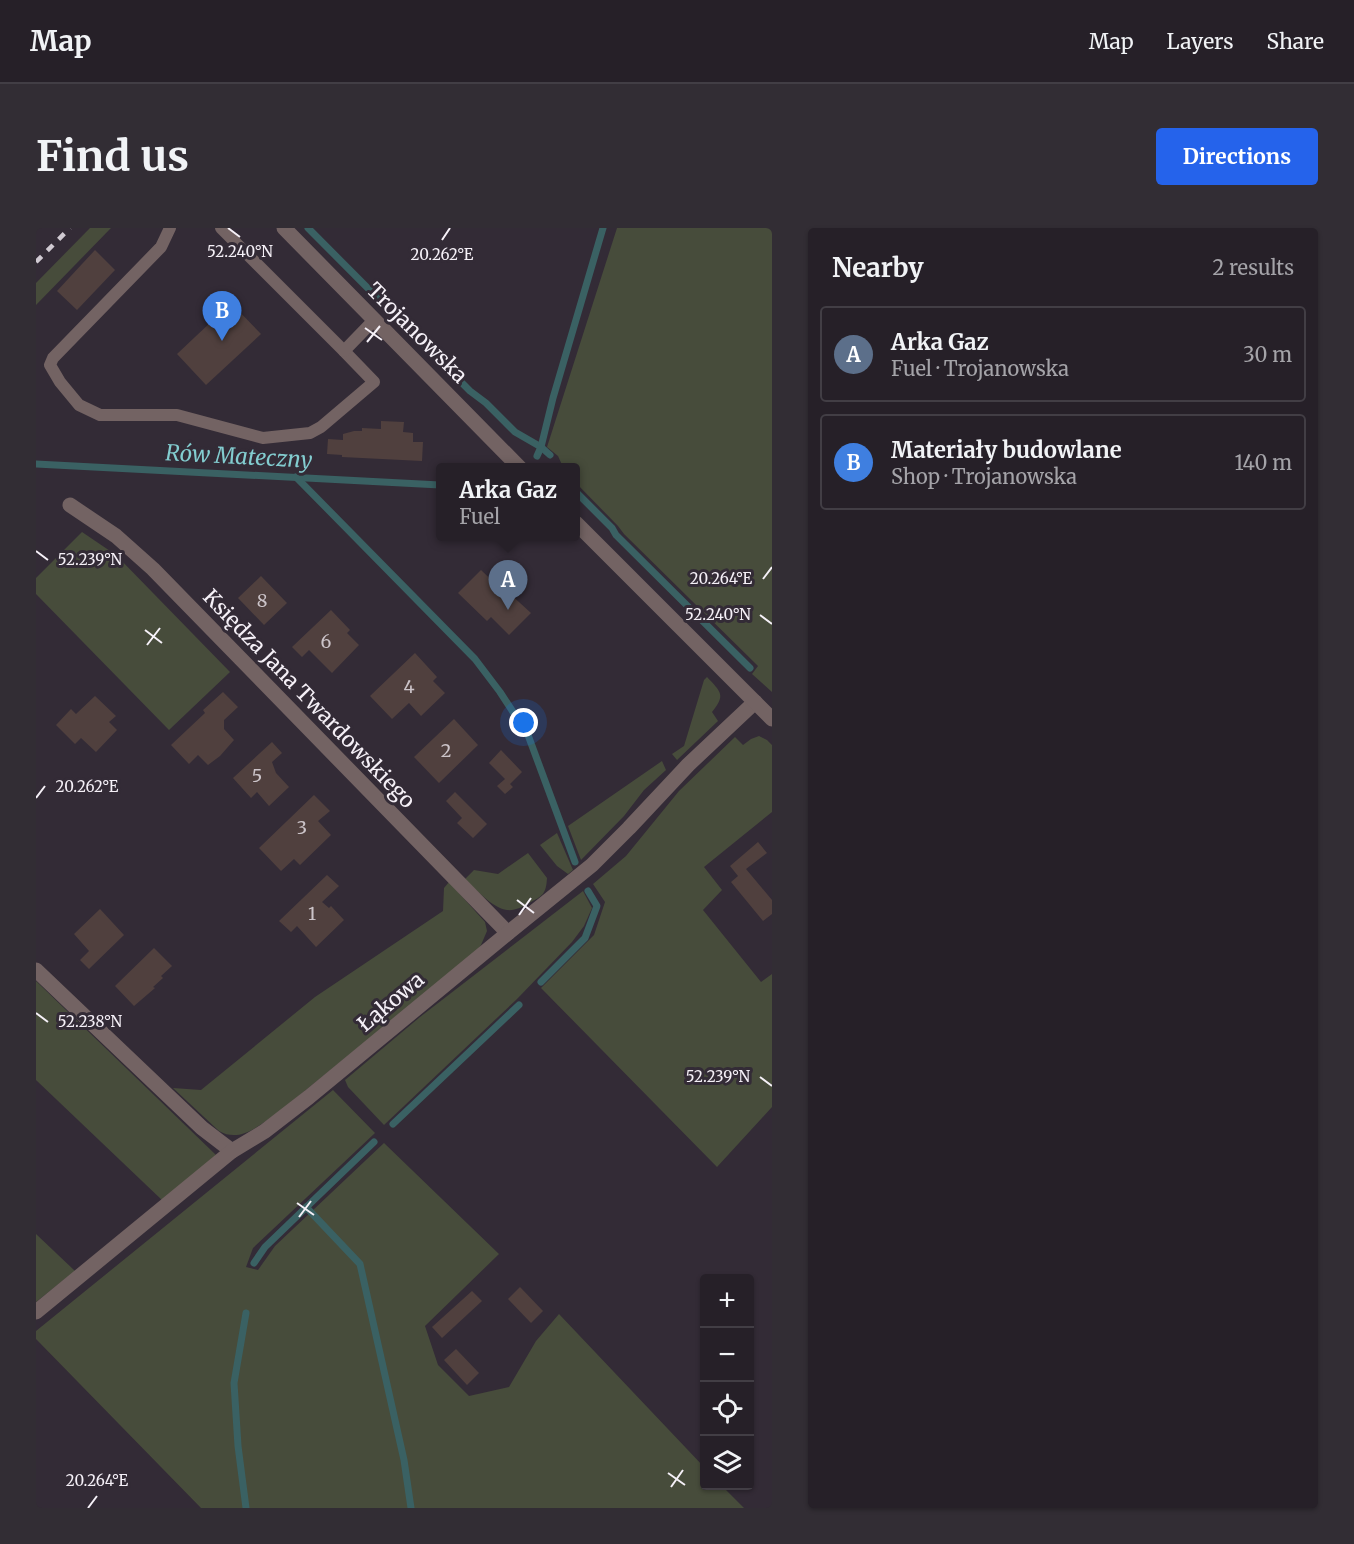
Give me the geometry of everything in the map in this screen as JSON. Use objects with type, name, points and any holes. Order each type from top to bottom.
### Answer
[{"type":"street","name":"Trojanowska","points":[[284,228],[515,463]]},
{"type":"street","name":"Księdza Jana Twardowskiego","points":[[70,505],[116,536],[153,569],[508,933]]},
{"type":"street","points":[[580,527],[772,719]]},
{"type":"street","name":"Łąkowa","points":[[36,1312],[232,1151],[265,1131],[309,1097],[592,866],[688,765],[755,702]]},
{"type":"street","points":[[36,970],[202,1128],[232,1151]]},
{"type":"lane","points":[[170,228],[161,247],[53,358],[50,365],[60,382],[79,405],[100,415],[177,415],[263,438],[310,433],[321,427],[374,382],[221,228]]},
{"type":"lane","points":[[344,351],[374,320]]},
{"type":"green space","points":[[90,228],[111,228],[36,305],[36,283]]},
{"type":"green space","points":[[617,228],[772,228],[772,692],[752,674],[758,666],[624,534],[580,487],[580,463],[561,463],[558,456],[547,447]]},
{"type":"green space","points":[[82,532],[116,555],[230,672],[169,730],[36,594],[36,578]]},
{"type":"green space","points":[[707,677],[720,694],[719,701],[712,712],[718,721],[677,760],[672,754],[684,746],[704,680]]},
{"type":"green space","points":[[759,736],[772,745],[772,812],[704,867],[722,890],[703,910],[761,982],[772,974],[772,1107],[717,1167],[541,988],[594,935],[605,902],[593,884],[626,856],[679,791],[735,737],[743,745]]},
{"type":"green space","points":[[662,761],[666,770],[644,790],[624,816],[581,860],[568,826]]},
{"type":"green space","points":[[557,833],[573,870],[568,874],[557,866],[540,845]]},
{"type":"green space","points":[[528,853],[547,878],[547,883],[541,896],[521,907],[510,910],[496,906],[484,898],[465,879],[474,870],[498,874]]},
{"type":"green space","points":[[449,882],[485,922],[487,931],[476,952],[280,1111],[243,1134],[227,1134],[219,1131],[173,1088],[201,1090],[315,997],[443,911],[444,888]]},
{"type":"green space","points":[[583,891],[592,908],[584,926],[572,942],[517,999],[384,1125],[348,1087],[345,1080],[420,1017]]},
{"type":"green space","points":[[36,981],[216,1155],[163,1201],[36,1080]]},
{"type":"green space","points":[[333,1090],[375,1133],[253,1248],[246,1267],[258,1270],[275,1246],[384,1143],[499,1254],[425,1326],[438,1365],[469,1396],[509,1387],[536,1341],[559,1314],[700,1463],[700,1490],[726,1490],[744,1508],[201,1508],[36,1339],[36,1331]]},
{"type":"green space","points":[[36,1234],[75,1271],[36,1302]]},
{"type":"building","points":[[95,250],[115,270],[77,310],[57,291]]},
{"type":"building","points":[[231,303],[261,334],[206,385],[177,354]]},
{"type":"building","points":[[381,421],[404,422],[403,432],[413,433],[413,442],[423,442],[422,461],[342,457],[342,455],[327,454],[328,439],[343,440],[343,434],[362,431],[362,428],[381,429]]},
{"type":"building","points":[[481,570],[531,613],[509,635],[491,617],[487,621],[458,593]]},
{"type":"building","points":[[261,576],[287,603],[264,625],[238,598]]},
{"type":"building","points":[[331,610],[350,630],[347,633],[359,645],[332,673],[309,650],[302,657],[292,647]]},
{"type":"building","points":[[415,653],[437,677],[433,681],[445,693],[421,716],[409,703],[392,719],[370,696]]},
{"type":"building","points":[[223,692],[238,707],[224,720],[224,729],[234,740],[220,756],[208,765],[198,755],[189,764],[171,745],[205,713],[203,710]]},
{"type":"building","points":[[95,696],[116,716],[109,722],[117,730],[96,752],[81,738],[75,744],[56,725],[71,709],[76,714]]},
{"type":"building","points":[[454,719],[478,745],[439,783],[414,757]]},
{"type":"building","points":[[272,742],[282,753],[272,762],[276,773],[289,787],[269,806],[257,792],[251,798],[233,778]]},
{"type":"building","points":[[501,750],[522,772],[510,784],[513,787],[505,794],[497,786],[505,779],[489,763]]},
{"type":"building","points":[[455,792],[487,824],[473,838],[457,823],[462,818],[446,801]]},
{"type":"building","points":[[314,795],[330,811],[318,821],[331,835],[300,865],[294,859],[281,871],[259,848]]},
{"type":"building","points":[[758,842],[767,853],[746,869],[772,900],[772,914],[763,921],[731,882],[738,876],[730,866]]},
{"type":"building","points":[[327,875],[339,886],[322,902],[329,908],[331,906],[344,920],[316,947],[297,926],[291,932],[279,921]]},
{"type":"building","points":[[100,909],[124,935],[89,969],[80,960],[89,951],[74,934]]},
{"type":"building","points":[[154,948],[172,966],[161,976],[163,978],[153,987],[155,988],[134,1006],[115,986]]},
{"type":"building","points":[[520,1287],[543,1311],[531,1323],[508,1299]]},
{"type":"building","points":[[472,1291],[482,1301],[442,1338],[432,1327]]},
{"type":"building","points":[[456,1349],[479,1373],[467,1385],[444,1360]]},
{"type":"waterway","points":[[308,228],[470,391],[486,403],[515,432],[550,455]]},
{"type":"waterway","name":"Rów Mateczny","points":[[537,456],[603,228]]},
{"type":"waterway","name":"Rów Mateczny","points":[[36,464],[436,485]]},
{"type":"waterway","points":[[296,477],[475,659],[500,692],[528,735],[575,862]]},
{"type":"waterway","points":[[580,496],[612,528],[616,535],[750,668]]},
{"type":"waterway","points":[[541,982],[585,938],[597,906],[588,891]]},
{"type":"waterway","points":[[393,1124],[519,1005]]},
{"type":"waterway","points":[[254,1263],[265,1247],[374,1142]]},
{"type":"waterway","points":[[306,1207],[360,1264],[404,1460],[411,1508]]},
{"type":"waterway","points":[[246,1313],[234,1383],[238,1446],[246,1508]]},
{"type":"railway","points":[[36,262],[70,228]]},
{"type":"place","name":"Materiały budowlane","points":[[222,341]]},
{"type":"place","name":"Arka Gaz","points":[[508,610]]}]
